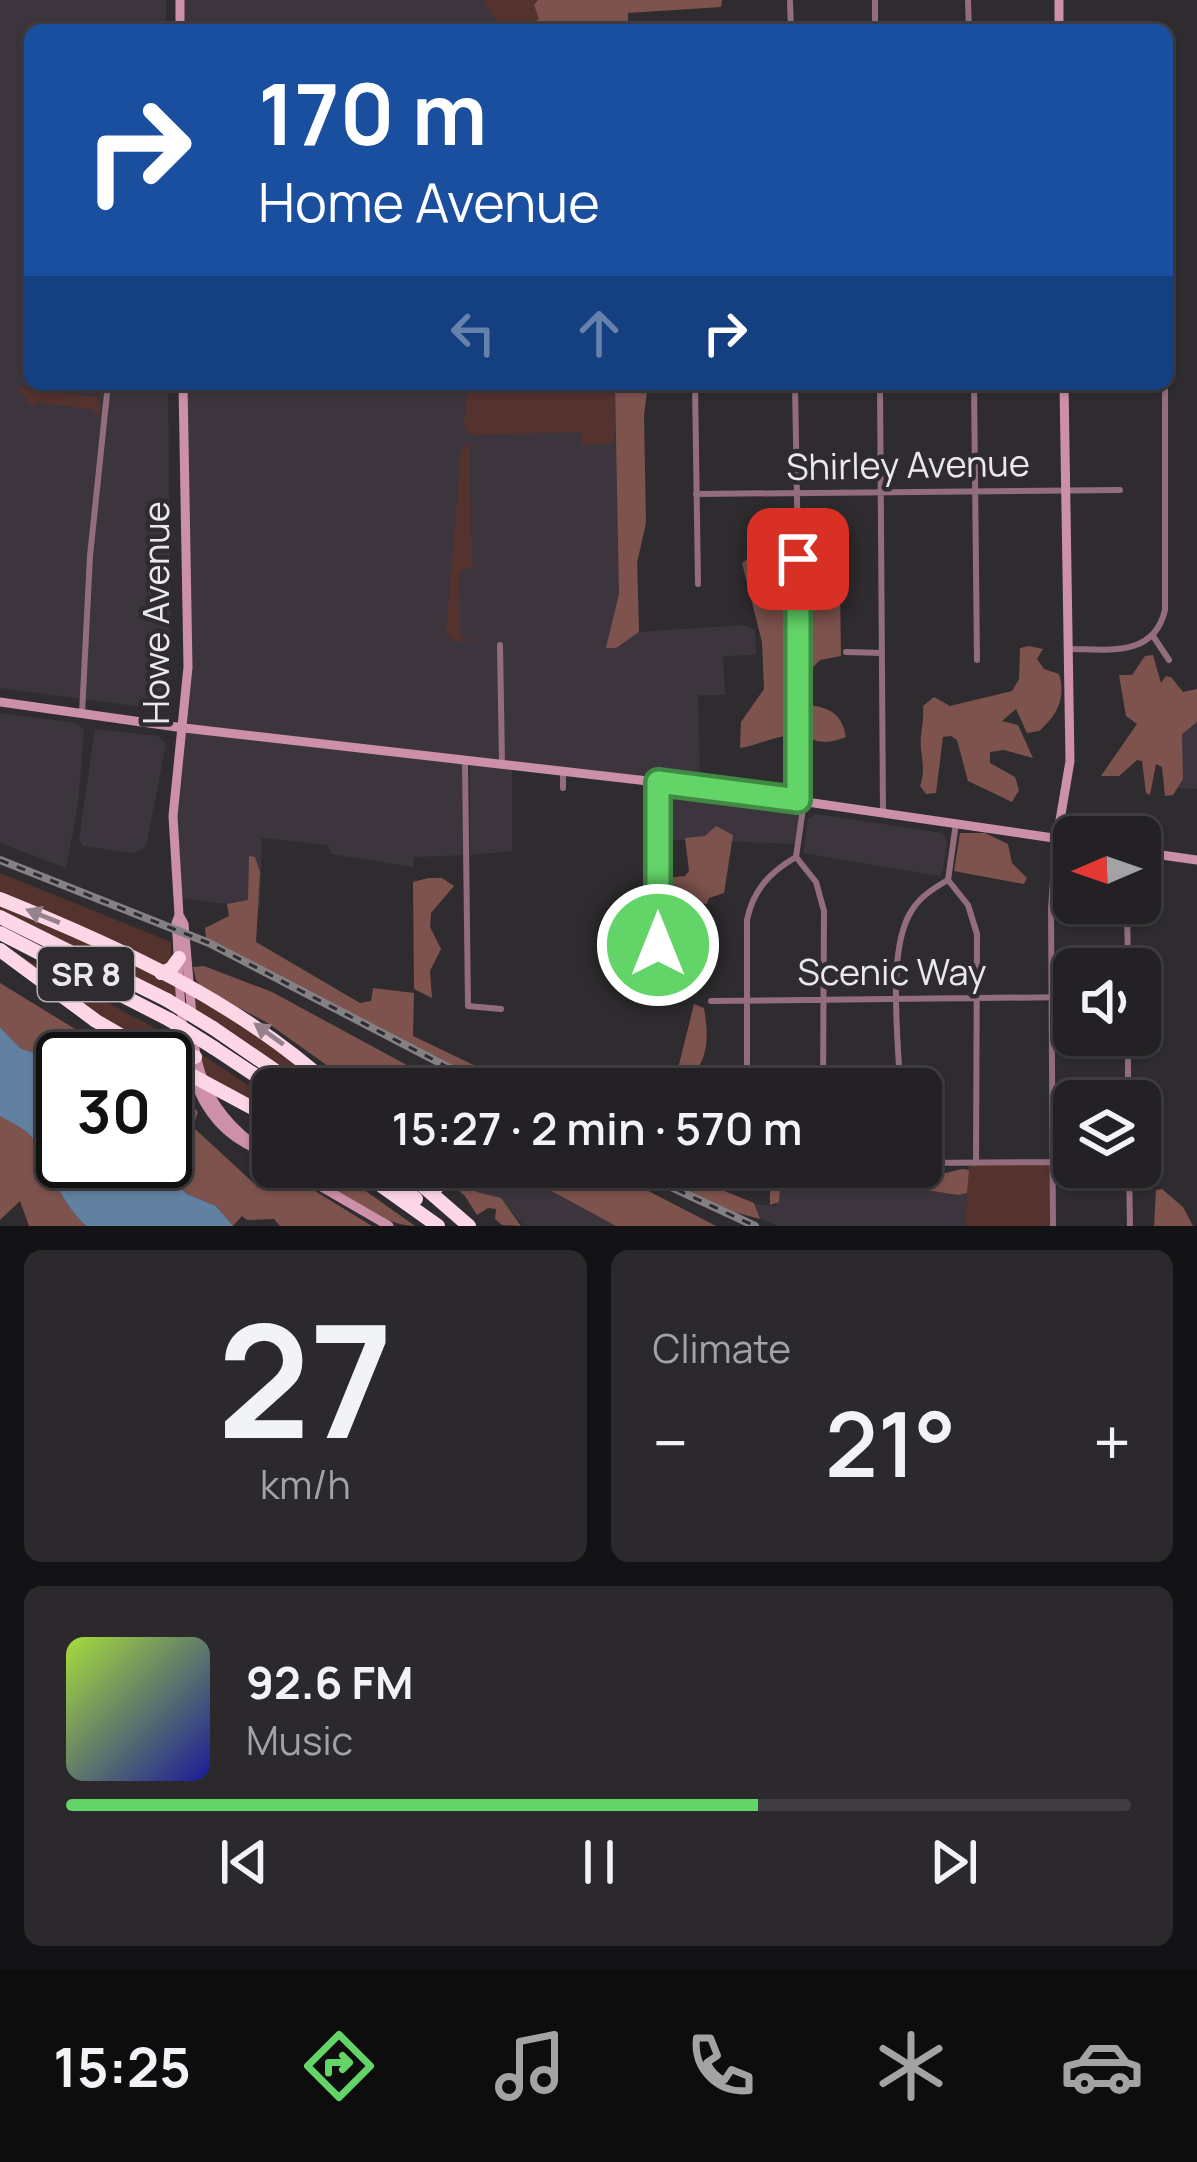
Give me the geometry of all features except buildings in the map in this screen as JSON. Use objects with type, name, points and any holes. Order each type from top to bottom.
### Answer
[{"type":"highway","points":[[0,899],[66,926],[252,1022],[308,1068]]},
{"type":"highway","name":"SR 8","points":[[0,917],[167,1000],[271,1068]]},
{"type":"highway","name":"SR 8","points":[[0,933],[170,1019],[252,1073]]},
{"type":"highway","points":[[0,950],[115,1032]]},
{"type":"highway","points":[[160,973],[171,969],[179,958]]},
{"type":"highway","points":[[194,1069],[252,1106]]},
{"type":"highway","points":[[386,1188],[442,1226]]},
{"type":"highway","points":[[401,1188],[442,1226]]},
{"type":"highway","points":[[425,1188],[471,1226]]},
{"type":"highway","points":[[436,1188],[471,1226]]},
{"type":"street","points":[[82,714],[90,555],[107,390]]},
{"type":"street","name":"Howe Avenue","points":[[183,390],[188,668],[173,816],[176,923],[186,987]]},
{"type":"street","points":[[695,390],[698,584]]},
{"type":"street","points":[[795,390],[801,695],[796,857],[813,878],[823,903],[824,1068]]},
{"type":"street","points":[[880,390],[883,812]]},
{"type":"street","points":[[974,390],[977,659]]},
{"type":"street","points":[[1061,816],[1070,761],[1064,390]]},
{"type":"street","points":[[1068,650],[1132,648],[1154,636],[1165,610],[1165,390]]},
{"type":"street","name":"Shirley Avenue","points":[[696,494],[1120,490]]},
{"type":"street","points":[[1154,636],[1169,660]]},
{"type":"street","points":[[500,645],[502,763]]},
{"type":"street","points":[[846,652],[883,652]]},
{"type":"street","points":[[0,703],[658,782],[1053,837]]},
{"type":"street","points":[[466,758],[468,1006],[501,1009]]},
{"type":"street","points":[[563,770],[563,788]]},
{"type":"street","points":[[658,782],[658,993]]},
{"type":"street","points":[[956,823],[948,880],[968,904],[975,924],[976,1163]]},
{"type":"street","points":[[1161,855],[1197,860]]},
{"type":"street","points":[[747,1068],[746,930],[752,903],[765,880],[796,857]]},
{"type":"street","points":[[1053,871],[1053,1226]]},
{"type":"street","points":[[900,1068],[900,943],[905,924],[923,897],[948,880]]},
{"type":"street","name":"Howe Avenue","points":[[179,915],[184,924],[194,1069]]},
{"type":"street","name":"Scenic Way","points":[[710,1000],[1051,998]]},
{"type":"street","points":[[194,1069],[211,1101],[252,1140]]},
{"type":"street","points":[[942,1163],[1052,1162]]},
{"type":"street","points":[[323,1188],[389,1226]]},
{"type":"street","points":[[1130,1188],[1130,1226]]},
{"type":"shaded area","points":[[0,0],[166,0],[166,24],[24,24],[24,390],[168,390],[171,687],[167,703],[158,709],[0,688]]},
{"type":"shaded area","points":[[180,0],[627,0],[628,24],[180,24]]},
{"type":"shaded area","points":[[483,0],[538,0],[534,6],[540,19],[534,24],[497,24]]},
{"type":"shaded area","points":[[538,0],[722,0],[721,7],[628,13],[628,24],[533,24],[539,19],[534,5]]},
{"type":"shaded area","points":[[16,387],[96,397],[99,393],[100,413],[94,416],[95,410],[36,402],[33,407]]},
{"type":"shaded area","points":[[183,390],[634,390],[639,632],[744,625],[755,630],[756,655],[723,656],[725,695],[698,695],[700,786],[804,801],[798,844],[658,839],[657,782],[466,758],[467,855],[414,857],[413,867],[331,854],[328,845],[262,838],[260,908],[178,898],[173,816],[184,728]]},
{"type":"shaded area","points":[[467,390],[615,390],[614,444],[581,445],[581,432],[470,435],[464,425]]},
{"type":"shaded area","points":[[615,390],[647,390],[646,523],[637,563],[639,632],[616,648],[606,648],[619,594]]},
{"type":"shaded area","points":[[471,443],[475,446],[469,446],[472,563],[478,565],[459,571],[460,632],[464,639],[479,640],[454,642],[446,633],[461,450]]},
{"type":"shaded area","points":[[840,525],[847,531],[840,590],[841,656],[820,660],[796,685],[808,705],[829,710],[838,718],[846,737],[822,742],[783,736],[740,748],[741,722],[764,689],[762,642],[742,563],[766,546],[794,543],[812,528]]},
{"type":"shaded area","points":[[1020,648],[1043,649],[1037,659],[1044,669],[1059,674],[1061,698],[1056,712],[1039,731],[1027,733],[1016,709],[1002,721],[1018,725],[1033,758],[1004,750],[990,752],[990,763],[1015,777],[1019,790],[1012,802],[968,781],[957,740],[951,736],[943,737],[936,793],[926,794],[920,786],[923,706],[934,697],[950,706],[1012,691],[1019,679]]},
{"type":"shaded area","points":[[1153,655],[1161,683],[1166,676],[1183,692],[1197,689],[1197,722],[1182,734],[1183,779],[1173,795],[1165,796],[1162,767],[1156,764],[1150,795],[1142,761],[1119,776],[1101,776],[1137,724],[1126,716],[1119,675],[1132,675],[1145,656]]},
{"type":"shaded area","points":[[1197,704],[1197,789],[1175,788],[1173,705]]},
{"type":"shaded area","points":[[0,713],[76,723],[84,730],[78,804],[66,868],[0,843]]},
{"type":"shaded area","points":[[95,729],[158,736],[166,744],[146,846],[134,853],[83,846],[79,840]]},
{"type":"shaded area","points":[[470,761],[512,767],[512,851],[470,855]]},
{"type":"shaded area","points":[[816,814],[942,833],[947,841],[940,876],[803,853],[808,819]]},
{"type":"shaded area","points":[[716,826],[733,835],[724,893],[709,898],[707,904],[696,903],[690,894],[670,897],[663,891],[666,878],[685,876],[689,871],[685,838],[705,836]]},
{"type":"shaded area","points":[[960,833],[985,833],[1008,844],[1012,863],[1027,878],[1024,884],[954,871]]},
{"type":"shaded area","points":[[249,856],[255,857],[260,872],[256,942],[360,1003],[371,1001],[373,988],[414,993],[413,1036],[480,1068],[453,1068],[206,939],[205,928],[229,916],[227,904],[248,900]]},
{"type":"shaded area","points":[[0,873],[171,942],[171,964],[165,967],[0,898]]},
{"type":"shaded area","points":[[442,878],[454,886],[431,913],[430,927],[441,949],[430,971],[432,998],[414,989],[413,882]]},
{"type":"shaded area","points":[[0,905],[101,948],[176,987],[176,1000],[0,912]]},
{"type":"shaded area","points":[[11,951],[162,1032],[119,1032]]},
{"type":"shaded area","points":[[204,966],[272,992],[412,1068],[331,1068],[266,1022],[204,990],[193,967]]},
{"type":"shaded area","points":[[0,983],[80,1032],[36,1032],[36,1054],[20,1048],[0,1027]]},
{"type":"shaded area","points":[[194,998],[230,1014],[300,1068],[280,1068],[195,1011]]},
{"type":"shaded area","points":[[694,1004],[704,1008],[705,1052],[698,1068],[678,1068]]},
{"type":"shaded area","points":[[197,1051],[252,1088],[252,1103],[204,1077]]},
{"type":"shaded area","points":[[192,1105],[198,1112],[193,1127],[252,1182],[252,1188],[310,1188],[372,1226],[280,1226],[274,1219],[242,1216],[233,1226],[216,1206],[180,1188],[192,1188]]},
{"type":"shaded area","points":[[0,1116],[36,1144],[36,1188],[59,1188],[86,1226],[29,1226],[20,1201],[0,1220]]},
{"type":"shaded area","points":[[1052,1162],[1053,1226],[965,1226],[969,1163]]},
{"type":"shaded area","points":[[969,1170],[967,1193],[913,1188],[942,1188],[942,1173]]},
{"type":"shaded area","points":[[330,1188],[362,1188],[415,1226],[386,1220]]},
{"type":"shaded area","points":[[456,1188],[473,1188],[501,1198],[521,1226],[502,1225],[495,1219],[496,1209],[477,1215]]},
{"type":"shaded area","points":[[473,1188],[546,1188],[616,1226],[524,1226],[501,1199]]},
{"type":"shaded area","points":[[546,1188],[643,1188],[716,1226],[616,1226]]},
{"type":"shaded area","points":[[682,1188],[717,1188],[754,1203],[760,1219]]},
{"type":"shaded area","points":[[770,1188],[780,1188],[779,1202],[770,1205]]},
{"type":"shaded area","points":[[779,1188],[967,1193],[965,1226],[778,1226],[760,1219],[754,1204],[776,1206]]},
{"type":"shaded area","points":[[1162,1189],[1183,1207],[1193,1226],[1154,1226],[1156,1190]]},
{"type":"water","points":[[0,1027],[20,1048],[36,1054],[36,1144],[0,1116]]},
{"type":"water","points":[[59,1188],[180,1188],[216,1206],[233,1226],[86,1226]]},
{"type":"railway","points":[[0,860],[209,943],[450,1068]]},
{"type":"railway","points":[[673,1188],[755,1226]]},
{"type":"route","points":[[658,945],[658,782],[798,800],[798,559]]}]
